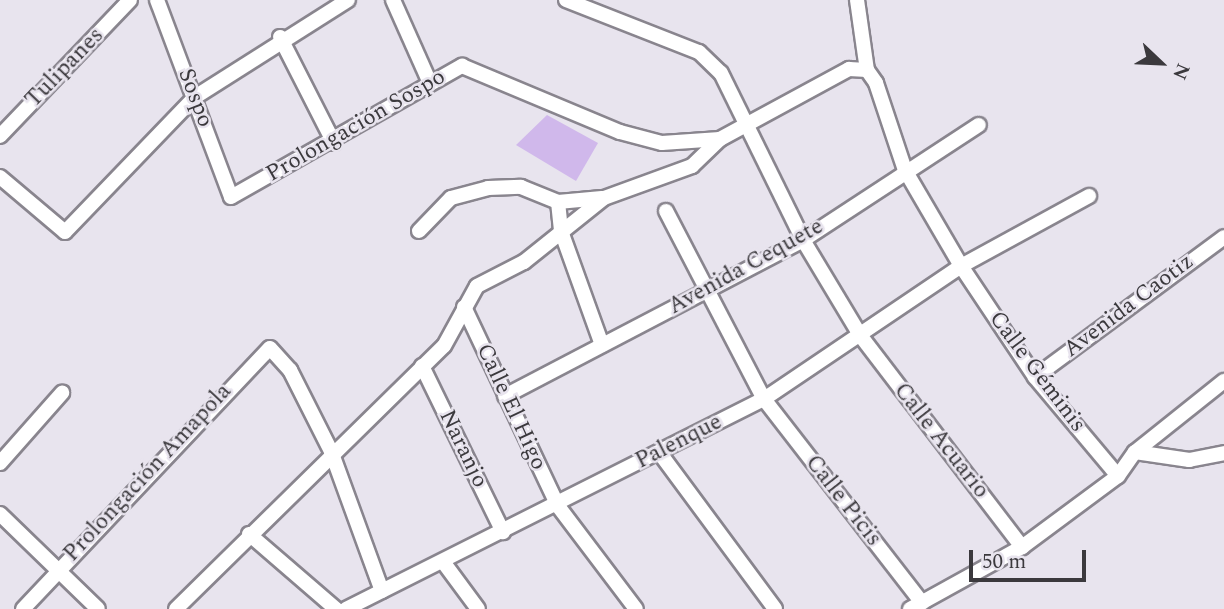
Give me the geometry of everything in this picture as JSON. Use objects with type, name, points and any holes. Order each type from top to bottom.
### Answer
[{"type":"street","name":"Tulipanes","points":[[0,136],[130,0]]},
{"type":"street","name":"Sospo","points":[[158,0],[231,197]]},
{"type":"street","points":[[0,177],[65,232],[195,97],[280,37],[348,0]]},
{"type":"street","points":[[393,0],[429,80]]},
{"type":"street","name":"Calle Acuario","points":[[566,0],[699,52],[722,73],[803,240],[860,335],[1022,547]]},
{"type":"street","name":"Calle Géminis","points":[[857,0],[867,70],[905,170],[961,266],[1035,377],[1118,476]]},
{"type":"street","points":[[280,37],[334,143]]},
{"type":"street","name":"Prolongación Sospo","points":[[231,197],[334,143],[429,80],[462,66],[478,68],[620,132],[662,143],[720,139]]},
{"type":"street","points":[[419,231],[451,198],[488,188],[521,187],[558,202],[604,198],[692,166],[720,139],[849,69],[867,70]]},
{"type":"street","name":"Avenida Cequete","points":[[505,396],[803,240],[905,170],[979,125]]},
{"type":"street","name":"Palenque","points":[[346,609],[558,506],[764,399],[961,266],[1089,196]]},
{"type":"street","points":[[176,609],[331,451],[457,331],[464,307],[477,286],[524,262],[604,198]]},
{"type":"street","points":[[558,202],[561,231],[602,345]]},
{"type":"street","name":"Calle Picis","points":[[666,211],[764,399],[916,606]]},
{"type":"street","name":"Avenida Caotiz","points":[[1035,377],[1224,237]]},
{"type":"street","name":"Calle El Higo","points":[[464,307],[558,506],[636,609]]},
{"type":"street","name":"Prolongación Amapola","points":[[23,609],[264,349],[278,350],[331,451]]},
{"type":"street","name":"Naranjo","points":[[422,366],[503,532]]},
{"type":"street","points":[[916,606],[1022,547],[1118,476],[1135,452],[1224,381]]},
{"type":"street","points":[[0,463],[62,393]]},
{"type":"street","points":[[331,451],[382,591]]},
{"type":"street","points":[[659,452],[775,609]]},
{"type":"street","points":[[1135,452],[1189,460],[1224,453]]},
{"type":"street","points":[[0,514],[98,609]]},
{"type":"street","points":[[248,534],[336,609]]},
{"type":"street","points":[[444,563],[478,609]]},
{"type":"shaded area","points":[[547,115],[598,143],[576,181],[516,145]]}]
